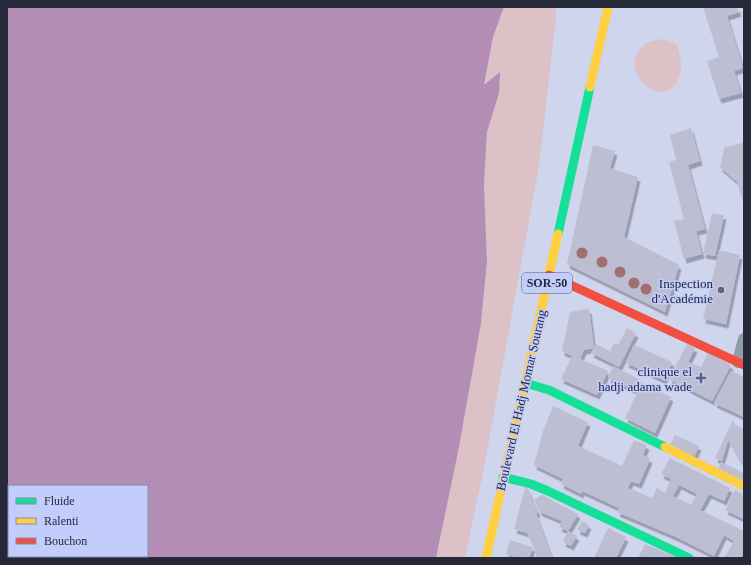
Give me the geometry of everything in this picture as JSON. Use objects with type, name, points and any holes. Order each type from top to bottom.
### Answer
[{"type":"main road","name":"Boulevard El Hadj Momar Sourang","points":[[486,558],[608,7]]},
{"type":"main road","points":[[549,275],[741,363]]},
{"type":"main road","points":[[525,383],[549,390],[744,486]]},
{"type":"main road","points":[[503,477],[532,484],[689,558]]},
{"type":"street","points":[[741,363],[744,339]]},
{"type":"shaded area","points":[[7,7],[504,7],[493,37],[484,85],[500,72],[499,93],[487,132],[484,186],[487,261],[481,323],[459,447],[436,558],[7,558]]},
{"type":"shaded area","points":[[504,7],[556,7],[539,166],[484,468],[465,558],[436,558],[459,447],[481,323],[487,261],[484,186],[487,132],[499,93],[500,72],[484,86],[493,37]]},
{"type":"shaded area","points":[[660,39],[677,45],[681,62],[679,79],[671,89],[664,92],[652,89],[642,82],[638,76],[635,65],[636,54],[641,47],[651,41]]},
{"type":"building","points":[[703,7],[737,7],[739,12],[727,16],[743,68],[734,71],[741,93],[719,99],[707,61],[719,57]]},
{"type":"building","points":[[691,128],[700,161],[688,165],[705,229],[696,231],[702,254],[684,259],[674,221],[684,219],[669,162],[676,160],[670,135]]},
{"type":"building","points":[[744,142],[744,199],[742,199],[737,182],[720,167],[724,148]]},
{"type":"building","points":[[593,145],[615,151],[610,168],[638,177],[624,237],[679,265],[665,312],[567,264]]},
{"type":"building","points":[[712,213],[724,215],[715,256],[703,254]]},
{"type":"building","name":"Inspection d'Académie","points":[[719,250],[740,255],[726,324],[703,319]]},
{"type":"building","points":[[589,309],[594,348],[584,350],[580,359],[608,371],[597,395],[561,379],[572,356],[562,351],[570,312]]},
{"type":"building","points":[[627,328],[636,333],[619,367],[591,353],[596,344],[610,351],[614,343],[618,345]]},
{"type":"building","points":[[687,344],[695,348],[688,362],[701,367],[708,353],[731,365],[712,401],[669,379]]},
{"type":"building","points":[[634,345],[672,362],[664,380],[626,363]]},
{"type":"building","points":[[613,366],[639,379],[634,390],[608,378]]},
{"type":"building","points":[[731,371],[744,377],[744,417],[714,403]]},
{"type":"building","points":[[642,383],[671,397],[655,433],[625,418]]},
{"type":"building","points":[[553,406],[588,422],[578,446],[622,466],[634,440],[647,445],[643,455],[650,459],[639,484],[631,481],[628,488],[652,498],[657,488],[665,493],[671,479],[661,474],[670,458],[730,488],[724,501],[709,494],[700,510],[744,531],[744,552],[741,558],[724,558],[734,541],[724,535],[714,556],[676,537],[617,512],[619,508],[582,491],[581,494],[561,484],[563,479],[534,465],[543,431]],"holes":[[[679,485],[697,494],[691,505],[673,496]]]},
{"type":"building","points":[[733,420],[735,425],[744,429],[744,468],[728,440],[722,461],[715,458]]},
{"type":"building","points":[[675,435],[699,446],[694,457],[670,445]]},
{"type":"building","points":[[721,462],[744,473],[744,485],[717,471]]},
{"type":"building","points":[[525,488],[528,489],[538,512],[536,514],[552,557],[551,558],[537,558],[527,533],[514,529]]},
{"type":"building","points":[[735,490],[744,495],[744,519],[725,510]]},
{"type":"building","points":[[542,495],[578,514],[568,531],[559,527],[562,521],[540,512],[534,500]]},
{"type":"building","points":[[582,521],[589,525],[585,533],[577,530]]},
{"type":"building","points":[[608,528],[626,537],[616,558],[594,558]]},
{"type":"building","points":[[568,531],[577,536],[571,546],[563,542]]},
{"type":"building","points":[[510,540],[533,547],[529,558],[519,558],[506,554]]},
{"type":"building","points":[[645,544],[679,558],[638,558]]},
{"type":"traffic: fast","points":[[558,234],[590,87]]},
{"type":"traffic: fast","points":[[525,383],[549,390],[665,447]]},
{"type":"traffic: fast","points":[[503,477],[531,484],[548,491],[689,558]]},
{"type":"traffic: slow","points":[[590,87],[608,7]]},
{"type":"traffic: slow","points":[[486,558],[558,234]]},
{"type":"traffic: slow","points":[[665,447],[744,486]]},
{"type":"traffic: jam","points":[[549,275],[744,365]]},
{"type":"place","name":"Inspection d'Académie","points":[[721,290]]},
{"type":"place","name":"clinique el hadji adama wade","points":[[701,378]]}]
